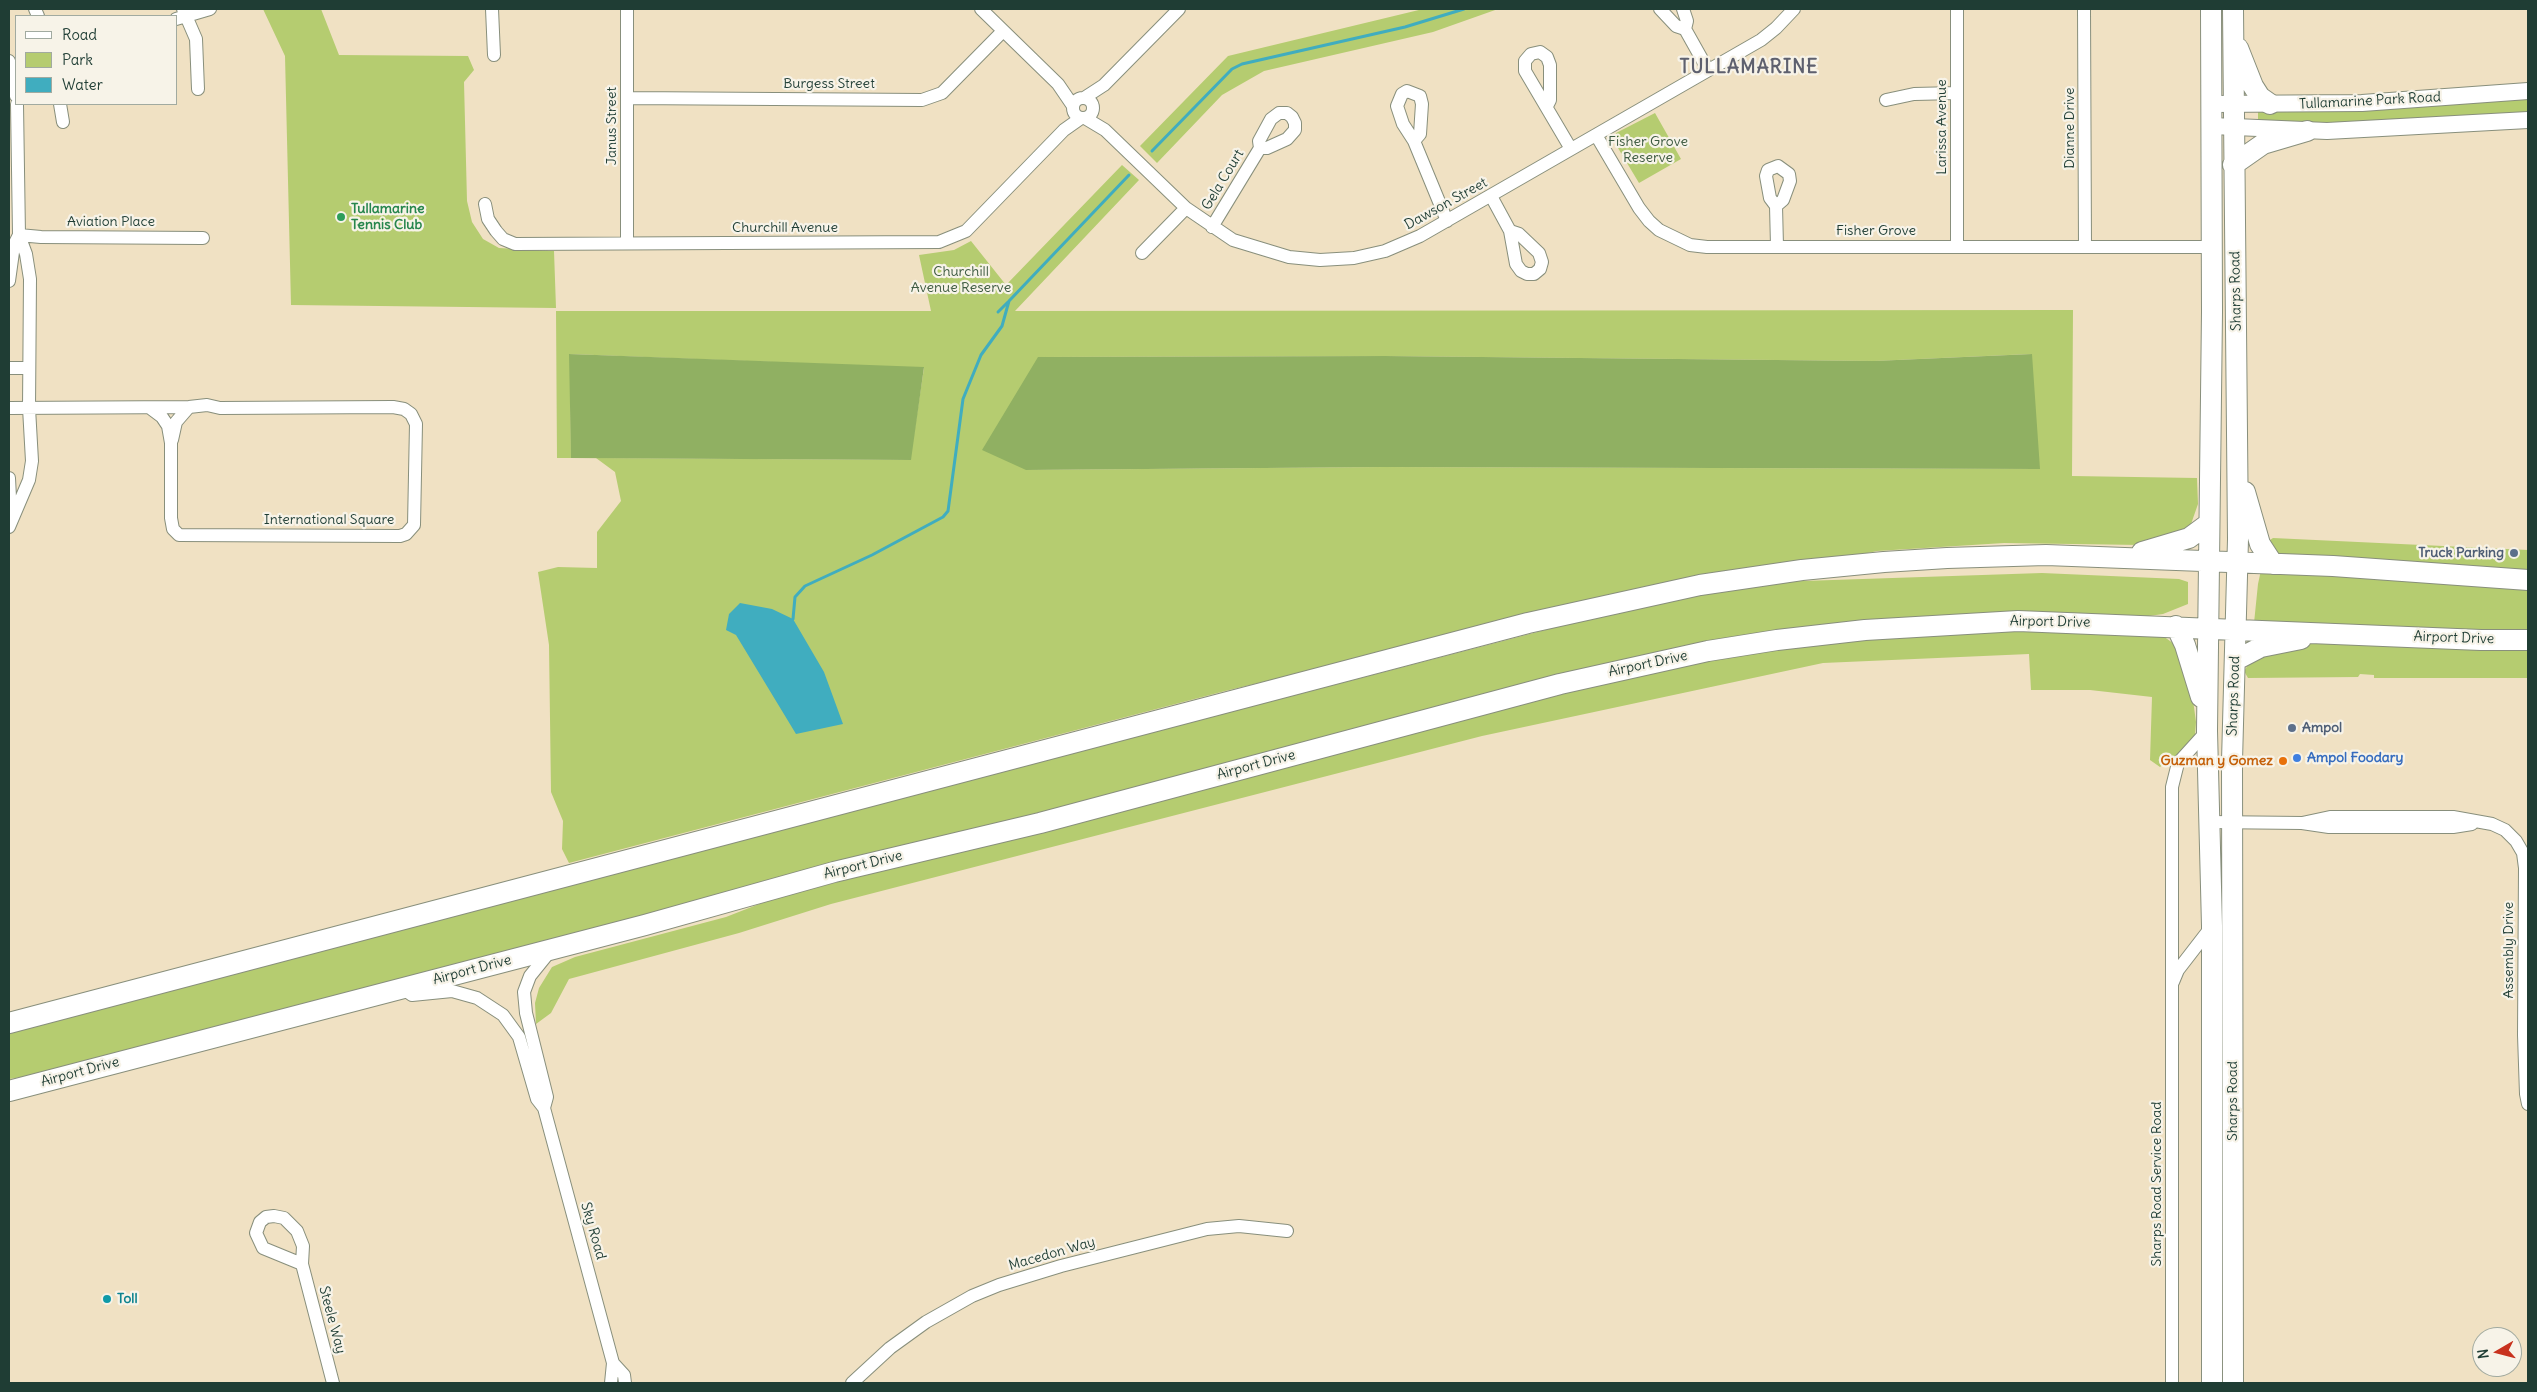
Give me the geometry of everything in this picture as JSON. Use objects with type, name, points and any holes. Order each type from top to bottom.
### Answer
[{"type":"main road","name":"Sharps Road","points":[[2211,9],[2212,247],[2207,724],[2212,926],[2212,1383]]},
{"type":"main road","name":"Sharps Road","points":[[2233,9],[2233,165],[2237,273],[2236,660],[2232,734],[2233,1383]]},
{"type":"main road","points":[[2233,36],[2252,86],[2260,97],[2270,104]]},
{"type":"main road","points":[[2233,165],[2263,144],[2307,132]]},
{"type":"main road","points":[[2237,464],[2260,544],[2273,564]]},
{"type":"main road","points":[[2121,557],[2189,538],[2208,524]]},
{"type":"main road","points":[[9,1022],[1518,625],[1608,604],[1738,580],[1884,562],[1988,556],[2121,557],[2333,566],[2528,580]]},
{"type":"main road","name":"Airport Drive","points":[[9,1091],[745,898],[834,872],[1040,823],[1490,702],[1699,653],[1777,640],[1943,624],[2018,621],[2528,640]]},
{"type":"main road","points":[[2176,626],[2185,645],[2207,724]]},
{"type":"main road","points":[[2236,660],[2261,647],[2330,633]]},
{"type":"street","points":[[198,89],[196,39],[182,15],[210,9]]},
{"type":"street","points":[[492,9],[494,55]]},
{"type":"street","name":"Janus Street","points":[[627,9],[627,242]]},
{"type":"street","name":"Dawson Street","points":[[981,9],[1186,208],[1233,240],[1274,254],[1320,260],[1354,258],[1386,250],[1403,244],[1447,221],[1760,40],[1776,28],[1794,9]]},
{"type":"street","name":"Churchill Avenue","points":[[486,204],[488,218],[496,231],[503,239],[515,244],[627,242],[931,243],[947,240],[959,235],[972,224],[1179,9]]},
{"type":"street","points":[[1660,9],[1676,26],[1685,29],[1708,70]]},
{"type":"street","points":[[1683,9],[1687,21],[1685,29]]},
{"type":"street","name":"Larissa Avenue","points":[[1957,9],[1957,246]]},
{"type":"street","name":"Dianne Drive","points":[[2084,9],[2085,247]]},
{"type":"street","name":"Burgess Street","points":[[627,98],[922,100],[942,93],[1003,31]]},
{"type":"street","points":[[9,61],[15,73]]},
{"type":"street","name":"Tullamarine Park Road","points":[[2212,104],[2362,103],[2528,91]]},
{"type":"street","points":[[1886,100],[1914,94],[1956,93]]},
{"type":"street","points":[[10,522],[29,480],[32,461],[29,408],[30,279],[26,254],[19,235],[17,105]]},
{"type":"street","points":[[60,105],[63,122]]},
{"type":"street","points":[[1547,106],[1571,149]]},
{"type":"street","name":"Tullamarine Park Road","points":[[2212,126],[2307,132],[2377,130],[2528,120]]},
{"type":"street","name":"Fisher Grove","points":[[1596,135],[1638,208],[1659,230],[1690,245],[1706,247],[2212,247]]},
{"type":"street","points":[[1414,141],[1447,221]]},
{"type":"street","name":"Gela Court","points":[[1212,227],[1260,148]]},
{"type":"street","points":[[1491,196],[1510,231]]},
{"type":"street","points":[[1776,206],[1777,246]]},
{"type":"street","points":[[1142,253],[1186,208]]},
{"type":"street","points":[[9,281],[14,245],[19,235]]},
{"type":"street","name":"Aviation Place","points":[[19,235],[42,237],[203,238]]},
{"type":"street","points":[[9,368],[29,368]]},
{"type":"street","name":"International Square","points":[[9,408],[189,408],[207,405],[220,408],[393,407],[404,409],[411,414],[416,424],[414,525],[406,534],[400,536],[179,535],[173,529],[171,518],[171,443],[176,422],[189,408]]},
{"type":"street","name":"International Square","points":[[150,408],[165,422],[171,443]]},
{"type":"street","points":[[9,478],[10,522]]},
{"type":"street","name":"Sharps Road Service Road","points":[[2172,1383],[2174,774],[2178,763],[2207,724]]},
{"type":"street","name":"Assembly Drive","points":[[2210,822],[2302,823],[2330,817],[2452,817],[2499,827],[2512,836],[2520,847],[2524,860],[2524,1035],[2528,1104]]},
{"type":"street","name":"Sharps Road Service Road","points":[[2172,984],[2178,970],[2212,926]]},
{"type":"street","name":"Sky Road","points":[[544,1108],[547,1097],[524,1007],[524,992],[530,976],[552,949]]},
{"type":"street","name":"Sky Road","points":[[403,988],[412,995],[437,992],[466,994],[486,1001],[503,1015],[519,1037],[537,1099],[544,1108],[613,1363],[611,1383]]},
{"type":"street","name":"Macedon Way","points":[[852,1383],[890,1348],[926,1322],[972,1296],[999,1285],[1052,1269],[1207,1229],[1245,1226],[1287,1231]]},
{"type":"street","name":"Steele Way","points":[[302,1264],[333,1383]]},
{"type":"street","name":"Sky Road","points":[[613,1363],[624,1375],[626,1383]]},
{"type":"green space","points":[[263,9],[321,9],[339,55],[468,56],[474,70],[464,82],[467,201],[472,222],[483,239],[499,248],[554,251],[556,308],[291,305],[285,56]]},
{"type":"green space","points":[[1423,9],[1498,9],[1433,32],[1264,71],[1222,95],[1157,163],[1140,146],[1228,56]]},
{"type":"green space","points":[[2528,98],[2528,114],[2258,126],[2258,109]]},
{"type":"green space","name":"Fisher Grove Reserve","points":[[1655,113],[1681,159],[1639,183],[1615,143],[1616,133]]},
{"type":"green space","name":"Churchill Avenue Reserve","points":[[1122,165],[1139,180],[1015,311],[2073,310],[2072,476],[2197,478],[2198,504],[2190,527],[2141,545],[2004,543],[1877,551],[1835,560],[1680,581],[1531,612],[1371,656],[1225,691],[569,863],[562,849],[563,821],[551,792],[549,645],[538,572],[558,567],[597,568],[597,532],[621,501],[615,472],[596,458],[910,460],[924,368],[570,354],[571,458],[557,458],[556,311],[931,311],[919,255],[954,250],[971,241],[1006,285]],"holes":[[[2031,354],[2039,469],[1383,467],[1026,470],[1039,357],[1385,356],[1874,361]]]},
{"type":"green space","points":[[569,354],[924,367],[911,460],[571,458]]},
{"type":"green space","points":[[2032,354],[2040,469],[1383,467],[1026,470],[982,450],[1038,357],[1385,356],[1874,361]]},
{"type":"green space","points":[[2273,538],[2528,550],[2528,678],[2374,678],[2374,675],[2360,674],[2358,677],[2248,678],[2244,671],[2250,662],[2258,584],[2267,542]]},
{"type":"green space","points":[[2042,573],[2179,579],[2188,582],[2188,604],[2163,614],[2142,617],[1783,634],[72,1069],[9,1079],[9,1030],[1595,617],[1687,596],[1773,582]]},
{"type":"green space","points":[[2033,630],[2163,636],[2177,646],[2190,678],[2196,722],[2195,735],[2177,755],[2160,767],[2150,760],[2152,697],[2090,690],[2031,690],[2029,654],[1823,663],[1482,736],[831,904],[739,933],[569,979],[551,1013],[536,1024],[535,1003],[539,988],[552,967],[575,957],[726,917],[772,899],[1659,669],[1784,648],[1899,634]]},
{"type":"water","points":[[740,603],[772,609],[793,619],[824,672],[843,724],[796,734],[736,635],[726,630],[729,614]]},
{"type":"waterway","points":[[1152,151],[1232,69],[1242,64],[1405,27],[1464,9]]},
{"type":"waterway","points":[[793,619],[795,597],[805,586],[872,555],[943,517],[948,511],[963,399],[981,355],[1002,326],[1009,301],[1129,175]]},
{"type":"waterway","points":[[998,312],[1008,302]]},
{"type":"place","name":"Tullamarine Tennis Club","points":[[341,217]]},
{"type":"place","name":"Truck Parking","points":[[2514,553]]},
{"type":"place","name":"Ampol","points":[[2292,728]]},
{"type":"place","name":"Ampol Foodary","points":[[2297,758]]},
{"type":"place","name":"Guzman y Gomez","points":[[2283,761]]},
{"type":"place","name":"Toll","points":[[107,1299]]},
{"type":"district","name":"TULLAMARINE","points":[[1749,68]]}]
